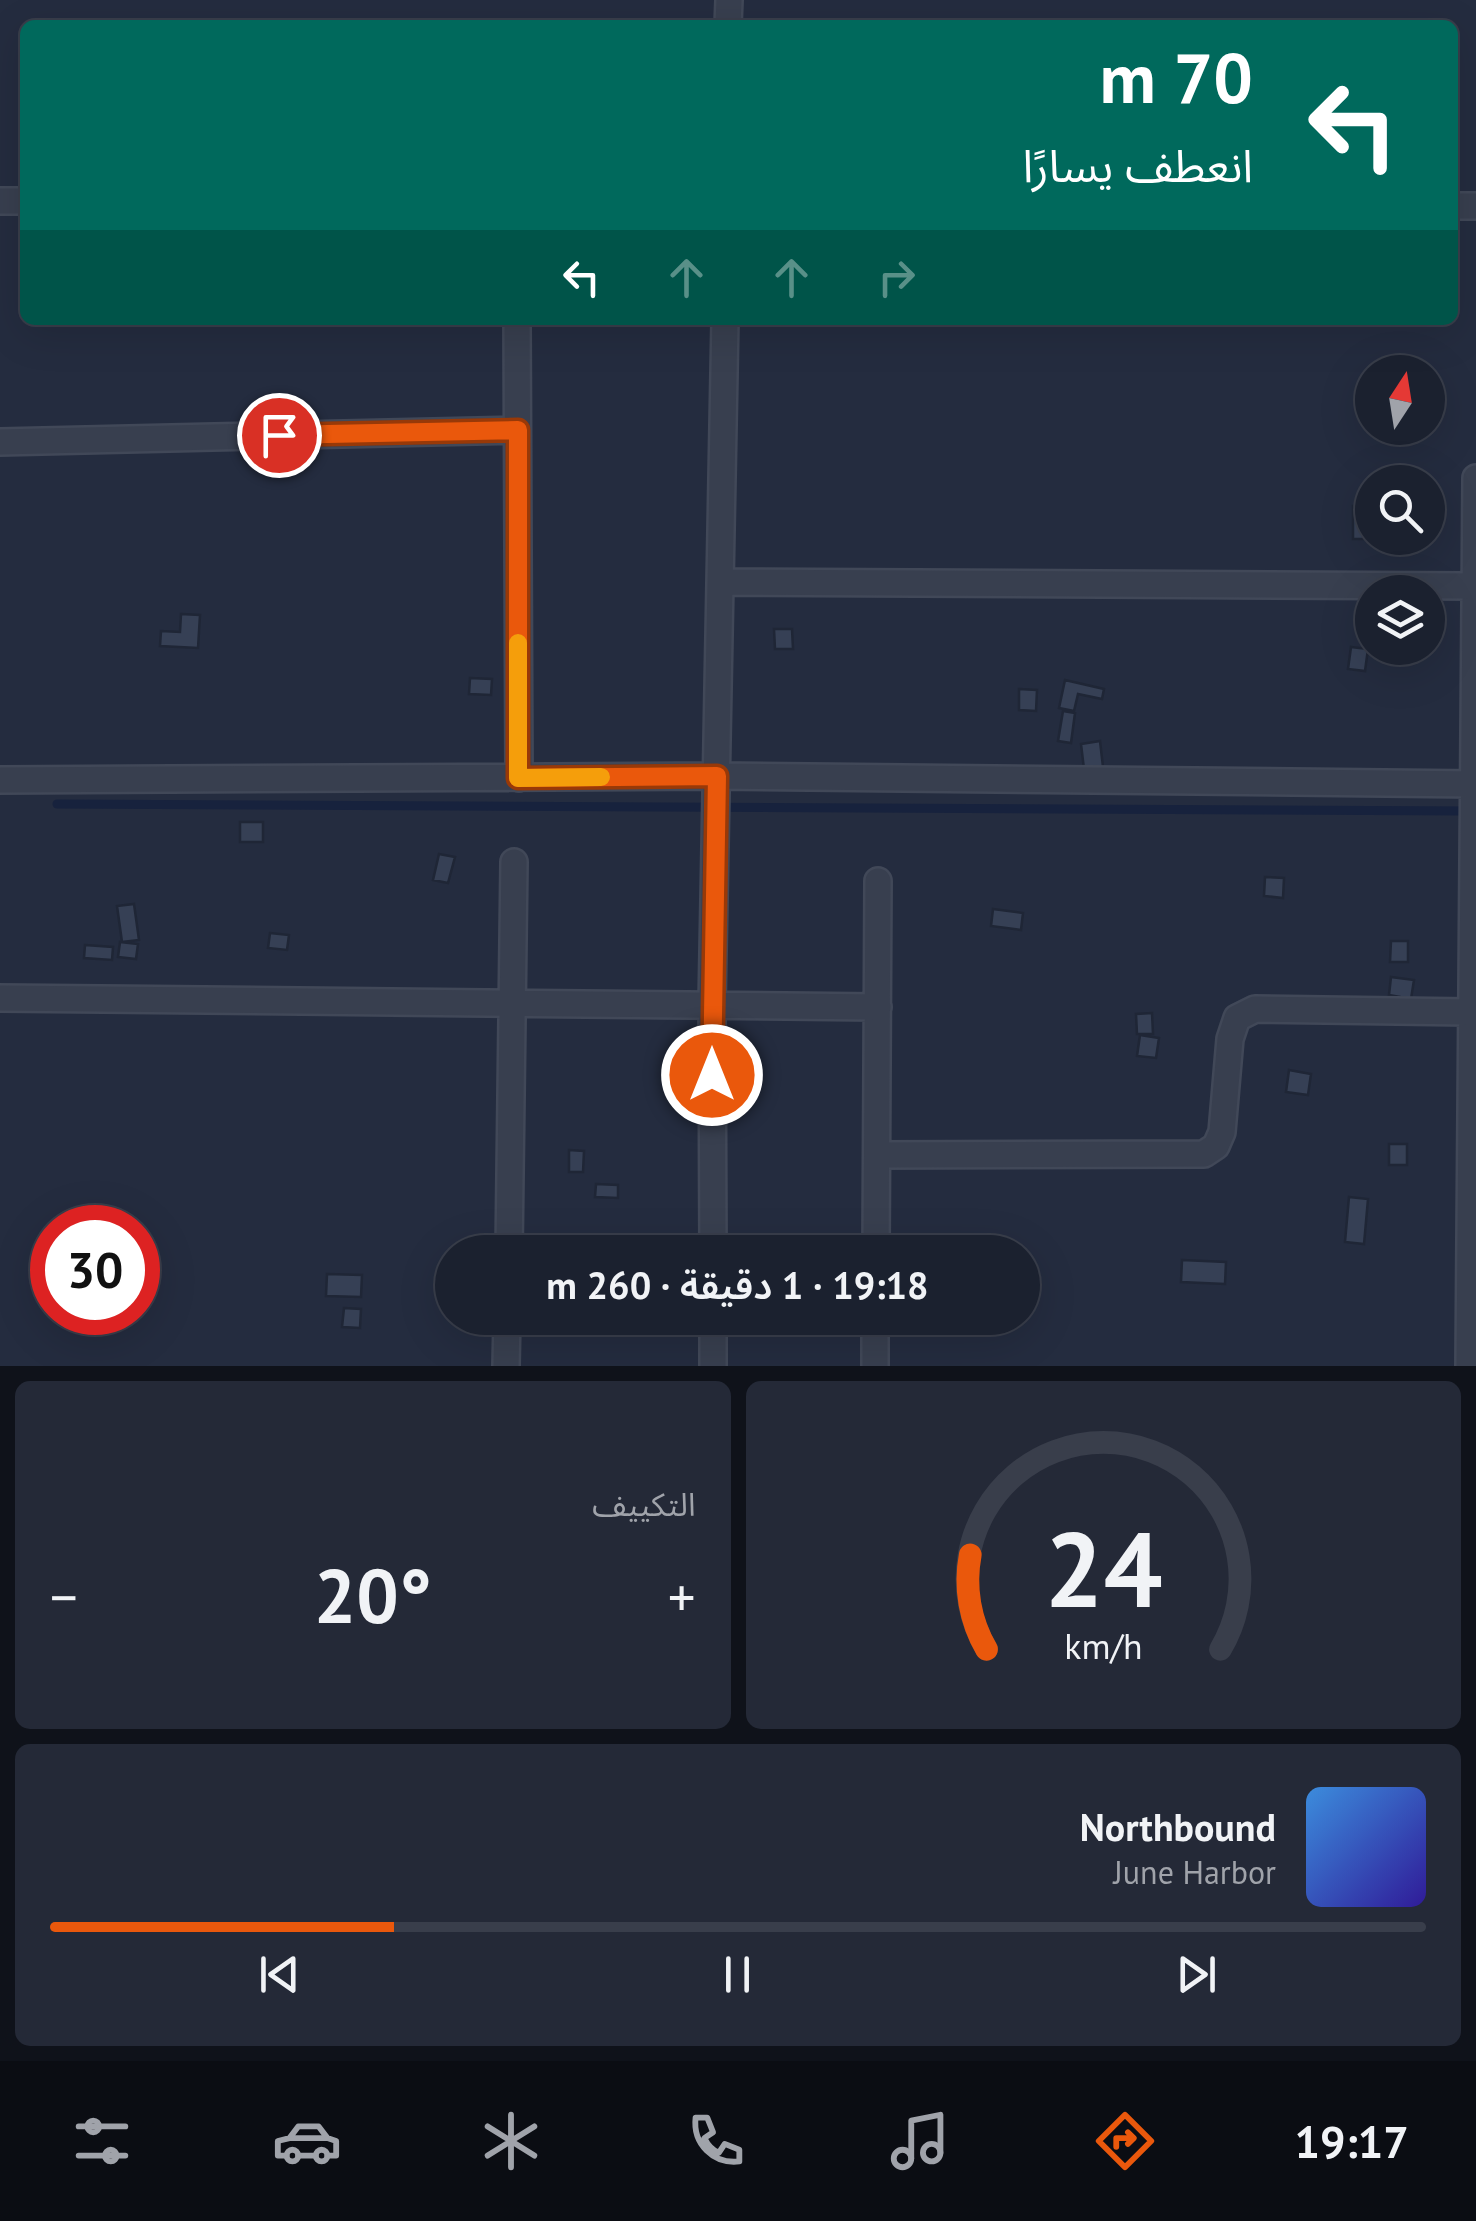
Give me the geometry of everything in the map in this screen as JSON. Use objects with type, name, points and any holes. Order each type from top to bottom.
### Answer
[{"type":"street","points":[[517,325],[518,778]]},
{"type":"street","points":[[713,1235],[712,1004],[724,325]]},
{"type":"street","points":[[0,442],[518,430]]},
{"type":"street","points":[[1469,1366],[1476,478]]},
{"type":"street","points":[[721,582],[1475,586]]},
{"type":"street","points":[[0,780],[717,776],[1473,784]]},
{"type":"street","points":[[509,1235],[514,862]]},
{"type":"street","points":[[876,1235],[878,881]]},
{"type":"street","points":[[0,998],[878,1007]]},
{"type":"street","points":[[877,1154],[1204,1154],[1216,1146],[1222,1132],[1230,1039],[1237,1018],[1255,1009],[1469,1012]]},
{"type":"street","points":[[506,1366],[507,1335]]},
{"type":"street","points":[[713,1335],[713,1366]]},
{"type":"street","points":[[874,1366],[875,1335]]},
{"type":"building","points":[[1353,506],[1355,506],[1355,539]]},
{"type":"building","points":[[181,614],[200,615],[198,648],[160,646],[161,631],[180,632]]},
{"type":"building","points":[[774,629],[792,629],[793,649],[775,649]]},
{"type":"building","points":[[1351,647],[1355,647],[1355,665],[1366,665],[1365,671],[1348,669]]},
{"type":"building","points":[[470,678],[492,679],[491,695],[469,694]]},
{"type":"building","points":[[1065,680],[1104,689],[1102,699],[1078,694],[1074,711],[1059,708]]},
{"type":"building","points":[[1019,689],[1037,690],[1036,711],[1019,710]]},
{"type":"building","points":[[1063,711],[1075,713],[1071,743],[1058,741]]},
{"type":"building","points":[[1100,741],[1103,767],[1084,769],[1081,744]]},
{"type":"building","points":[[240,822],[263,822],[263,842],[240,842]]},
{"type":"building","points":[[439,854],[455,857],[448,883],[433,880]]},
{"type":"building","points":[[1265,877],[1284,878],[1283,898],[1264,896]]},
{"type":"building","points":[[134,904],[139,940],[122,942],[117,906]]},
{"type":"building","points":[[993,909],[1023,913],[1021,930],[991,926]]},
{"type":"building","points":[[270,933],[289,935],[287,950],[268,948]]},
{"type":"building","points":[[1391,941],[1408,941],[1408,962],[1390,962]]},
{"type":"building","points":[[120,942],[138,944],[136,959],[118,957]]},
{"type":"building","points":[[85,945],[113,947],[112,960],[84,958]]},
{"type":"building","points":[[1391,977],[1414,980],[1411,999],[1389,995]]},
{"type":"building","points":[[1152,1013],[1153,1034],[1137,1034],[1136,1014]]},
{"type":"building","points":[[1140,1035],[1159,1038],[1156,1058],[1137,1056]]},
{"type":"building","points":[[1289,1070],[1311,1074],[1308,1095],[1286,1092]]},
{"type":"building","points":[[1389,1144],[1407,1144],[1407,1165],[1389,1165]]},
{"type":"building","points":[[569,1150],[584,1151],[583,1172],[569,1172]]},
{"type":"building","points":[[596,1184],[618,1185],[618,1198],[595,1197]]},
{"type":"building","points":[[1349,1197],[1368,1199],[1364,1244],[1345,1242]]},
{"type":"building","points":[[1182,1260],[1226,1262],[1225,1284],[1181,1282]]},
{"type":"building","points":[[327,1274],[362,1275],[361,1297],[326,1296]]},
{"type":"building","points":[[344,1308],[361,1309],[360,1328],[342,1327]]},
{"type":"waterway","points":[[57,804],[1468,811]]},
{"type":"slow traffic","points":[[518,643],[518,778],[601,777]]},
{"type":"route","points":[[279,435],[518,430],[518,778],[717,776],[712,1075]]}]
